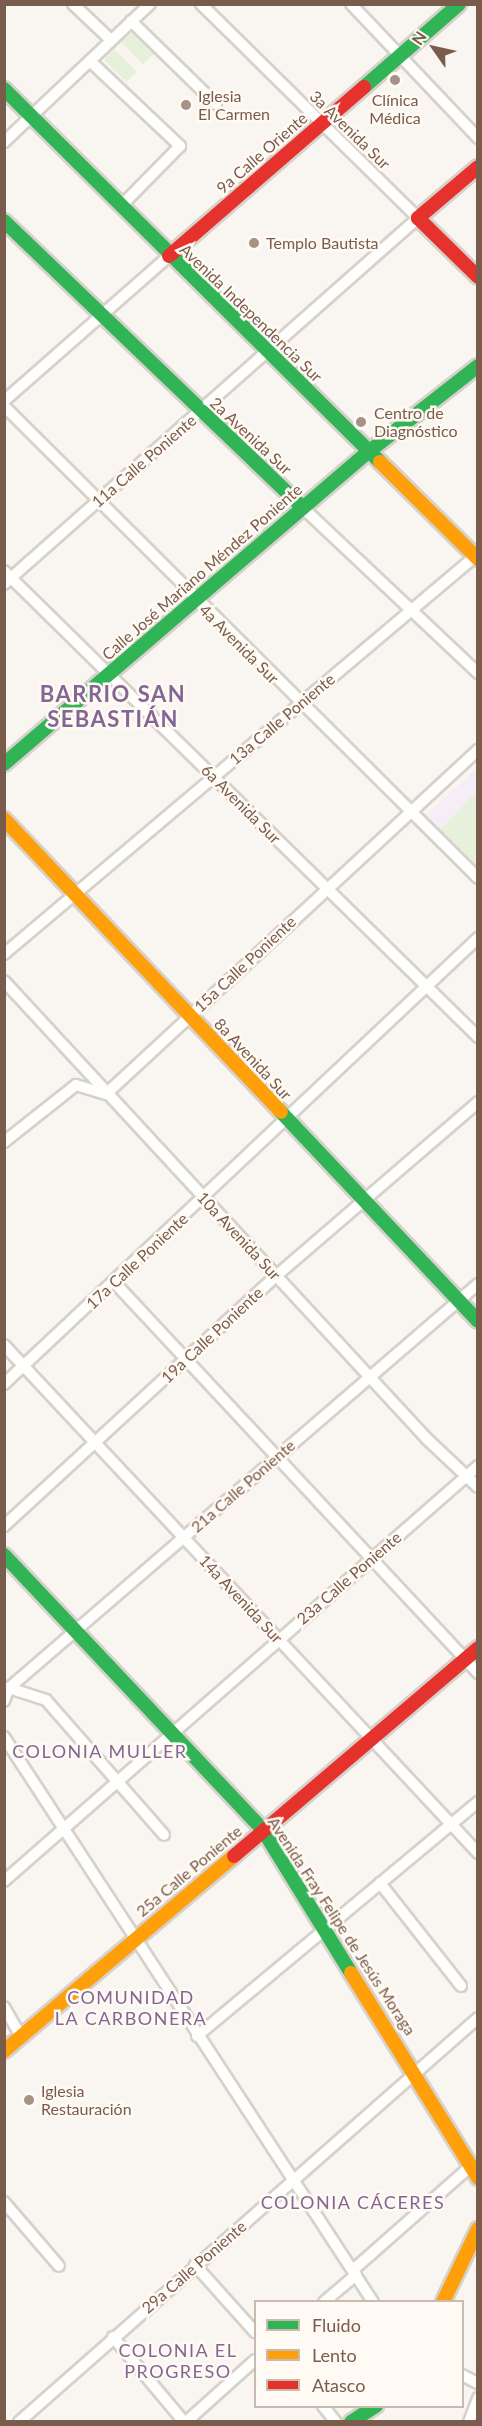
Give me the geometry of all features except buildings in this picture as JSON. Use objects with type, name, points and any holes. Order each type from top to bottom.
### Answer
[{"type":"street","points":[[73,4],[111,40]]},
{"type":"street","points":[[4,142],[150,4]]},
{"type":"street","name":"3a Avenida Sur","points":[[201,4],[477,277]]},
{"type":"street","points":[[351,4],[477,138]]},
{"type":"street","name":"9a Calle Oriente","points":[[169,256],[459,4]]},
{"type":"street","points":[[131,21],[216,104]]},
{"type":"street","points":[[90,61],[180,146],[122,205]]},
{"type":"street","name":"Avenida Independencia Sur","points":[[4,89],[367,453],[476,557]]},
{"type":"street","points":[[418,218],[477,167]]},
{"type":"street","name":"11a Calle Poniente","points":[[7,577],[98,501],[418,218]]},
{"type":"street","name":"2a Avenida Sur","points":[[4,221],[200,411],[412,609],[477,673]]},
{"type":"street","points":[[4,400],[169,256]]},
{"type":"street","name":"Calle José Mariano Méndez Poniente","points":[[4,764],[367,453],[477,366]]},
{"type":"street","name":"4a Avenida Sur","points":[[4,406],[299,705],[477,878]]},
{"type":"street","name":"13a Calle Poniente","points":[[4,954],[476,557]]},
{"type":"street","name":"6a Avenida Sur","points":[[7,577],[109,674],[477,1037]]},
{"type":"street","name":"15a Calle Poniente","points":[[106,1094],[408,810],[477,750]]},
{"type":"street","name":"8a Avenida Sur","points":[[4,819],[477,1321]]},
{"type":"street","name":"17a Calle Poniente","points":[[4,1384],[115,1283],[424,986],[477,938]]},
{"type":"street","name":"10a Avenida Sur","points":[[4,981],[369,1377],[477,1487]]},
{"type":"street","points":[[4,1142],[76,1085],[106,1094]]},
{"type":"street","name":"19a Calle Poniente","points":[[4,1526],[276,1276],[366,1202],[477,1102]]},
{"type":"street","points":[[115,1283],[184,1361],[477,1673]]},
{"type":"street","name":"21a Calle Poniente","points":[[7,1686],[183,1538],[477,1284]]},
{"type":"street","name":"14a Avenida Sur","points":[[4,1345],[477,1853]]},
{"type":"street","name":"23a Calle Poniente","points":[[4,1881],[60,1828],[477,1466]]},
{"type":"street","name":"Avenida Fray Felipe de Jesús Moraga","points":[[4,1555],[263,1830],[416,2072],[474,2172]]},
{"type":"street","name":"25a Calle Poniente","points":[[4,2051],[477,1648]]},
{"type":"street","points":[[4,1701],[7,1686],[46,1700],[164,1835]]},
{"type":"street","points":[[4,1737],[60,1828],[197,2036],[297,2180],[372,2300]]},
{"type":"street","points":[[197,2036],[477,1802]]},
{"type":"street","points":[[380,1883],[461,1986]]},
{"type":"street","points":[[4,2007],[21,2036]]},
{"type":"street","name":"29a Calle Poniente","points":[[19,2421],[195,2265],[297,2180],[477,2018]]},
{"type":"street","points":[[325,2300],[354,2272],[474,2172]]},
{"type":"street","points":[[4,2202],[59,2266]]},
{"type":"street","points":[[443,2300],[477,2229]]},
{"type":"street","points":[[195,2265],[254,2331]]},
{"type":"street","points":[[113,2337],[185,2421],[254,2361]]},
{"type":"street","points":[[469,2421],[477,2398]]},
{"type":"street","points":[[325,2408],[336,2421]]},
{"type":"street","points":[[351,2421],[373,2408]]},
{"type":"shaded area","points":[[477,768],[477,874],[423,818]]},
{"type":"green space","points":[[132,33],[154,54],[143,64],[121,42]]},
{"type":"green space","points":[[114,49],[137,72],[126,82],[104,60]]},
{"type":"green space","points":[[477,791],[477,867],[439,831]]},
{"type":"traffic: fast","points":[[364,87],[459,4]]},
{"type":"traffic: fast","points":[[4,89],[380,462]]},
{"type":"traffic: fast","points":[[4,221],[303,508]]},
{"type":"traffic: fast","points":[[4,764],[367,453],[478,366]]},
{"type":"traffic: fast","points":[[281,1112],[478,1321]]},
{"type":"traffic: fast","points":[[4,1555],[263,1830],[351,1973]]},
{"type":"traffic: fast","points":[[351,2422],[373,2408]]},
{"type":"traffic: slow","points":[[380,462],[478,559]]},
{"type":"traffic: slow","points":[[4,819],[281,1112]]},
{"type":"traffic: slow","points":[[4,2051],[234,1856]]},
{"type":"traffic: slow","points":[[351,1973],[478,2178]]},
{"type":"traffic: slow","points":[[444,2300],[478,2229]]},
{"type":"traffic: jam","points":[[169,256],[364,87]]},
{"type":"traffic: jam","points":[[478,167],[418,218],[478,277]]},
{"type":"traffic: jam","points":[[234,1856],[478,1648]]},
{"type":"place","name":"Clínica Médica","points":[[395,80]]},
{"type":"place","name":"Iglesia El Carmen","points":[[186,105]]},
{"type":"place","name":"Templo Bautista","points":[[254,243]]},
{"type":"place","name":"Centro de Diagnóstico","points":[[361,422]]},
{"type":"place","name":"Iglesia Restauración","points":[[29,2100]]},
{"type":"district","name":"BARRIO SAN SEBASTIÁN","points":[[113,706]]},
{"type":"district","name":"COLONIA MULLER","points":[[100,1751]]},
{"type":"district","name":"COMUNIDAD LA CARBONERA","points":[[131,2008]]},
{"type":"district","name":"COLONIA CÁCERES","points":[[353,2202]]},
{"type":"district","name":"COLONIA EL PROGRESO","points":[[178,2361]]}]
